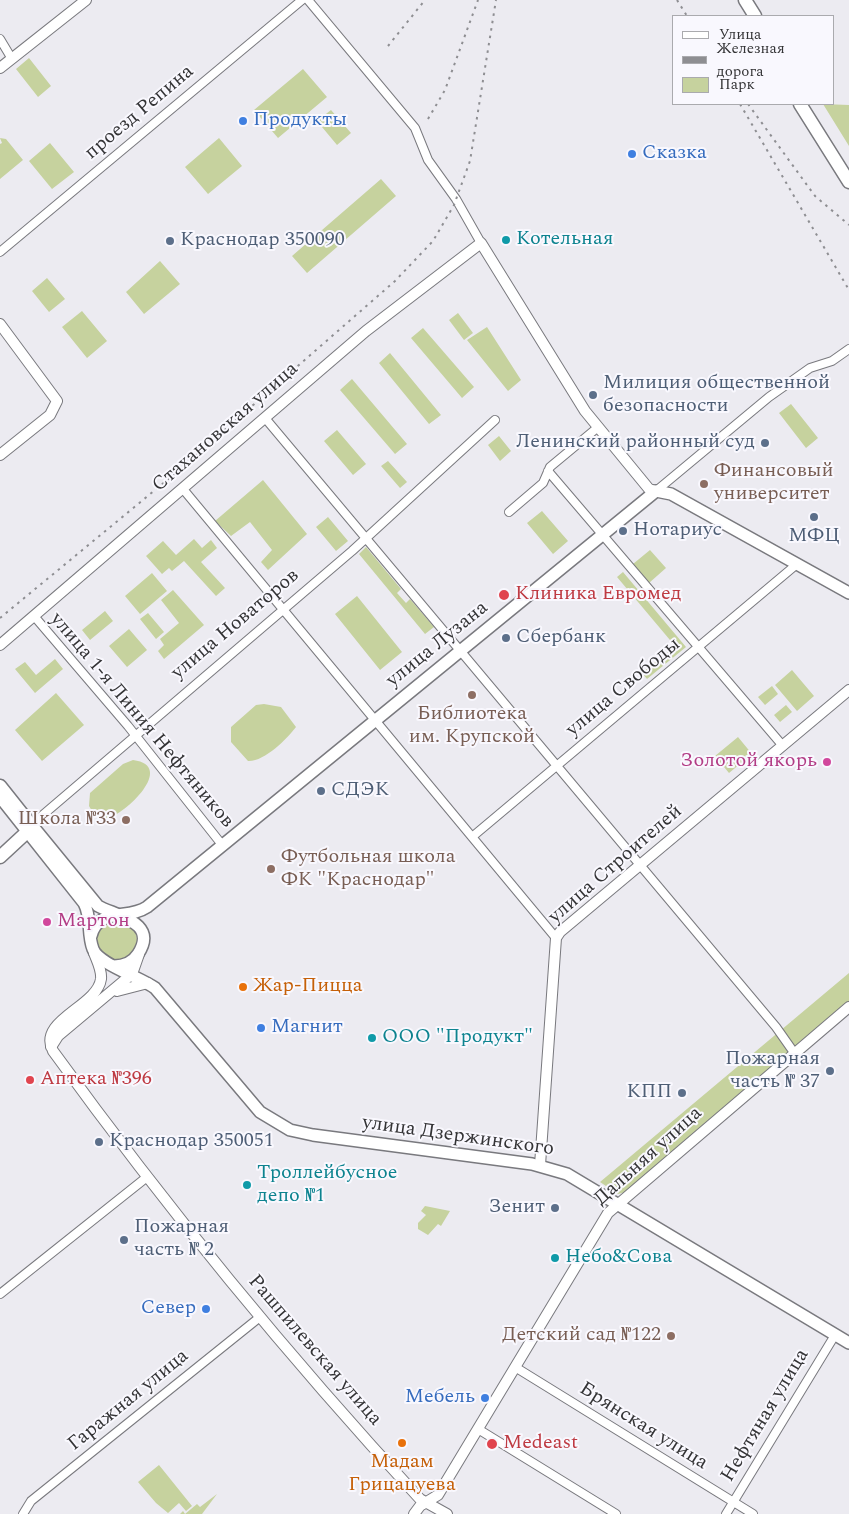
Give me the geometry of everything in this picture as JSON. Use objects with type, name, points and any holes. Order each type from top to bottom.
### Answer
[{"type":"main road","points":[[735,0],[745,15]]},
{"type":"main road","points":[[744,0],[754,15]]},
{"type":"main road","points":[[801,105],[849,182]]},
{"type":"main road","points":[[811,105],[849,166]]},
{"type":"main road","points":[[656,491],[671,494],[849,593]]},
{"type":"main road","name":"улица Лузана","points":[[120,914],[136,913],[147,907],[656,491]]},
{"type":"main road","points":[[0,786],[84,903],[89,914],[94,952]]},
{"type":"main road","points":[[0,796],[94,902],[103,908],[131,918],[139,928],[142,940],[139,954],[129,963],[114,966]]},
{"type":"main road","name":"улица Новаторов","points":[[0,857],[29,828]]},
{"type":"main road","points":[[91,938],[93,930],[100,920],[120,914]]},
{"type":"main road","name":"улица Дзержинского","points":[[94,952],[102,962],[132,974],[158,991],[252,1104],[281,1125],[313,1135],[540,1165],[567,1174],[849,1343]]},
{"type":"street","points":[[0,68],[86,0]]},
{"type":"street","name":"проезд Репина","points":[[0,252],[302,0]]},
{"type":"street","points":[[308,0],[415,128],[428,160],[456,198],[481,243],[597,428],[649,489],[656,491]]},
{"type":"street","points":[[0,39],[12,59]]},
{"type":"street","name":"Стахановская улица","points":[[0,645],[366,331],[481,243]]},
{"type":"street","points":[[0,324],[57,400],[50,415],[0,455]]},
{"type":"street","name":"улица Лузана","points":[[656,491],[769,397],[810,368],[832,361],[849,349]]},
{"type":"street","points":[[265,418],[774,1025],[794,1054]]},
{"type":"street","name":"улица Новаторов","points":[[29,828],[135,734],[366,539],[496,420]]},
{"type":"street","points":[[509,512],[543,483],[550,467],[597,428]]},
{"type":"street","points":[[548,472],[783,746]]},
{"type":"street","points":[[183,488],[282,610],[556,938]]},
{"type":"street","name":"улица Свободы","points":[[472,837],[797,564]]},
{"type":"street","name":"улица 1-я Линия Нефтяников","points":[[34,616],[135,734],[223,846]]},
{"type":"street","name":"улица Строителей","points":[[540,1165],[556,938],[560,932],[849,690]]},
{"type":"street","points":[[51,1047],[49,1038],[52,1031],[91,996],[99,986],[101,975],[94,952]]},
{"type":"street","points":[[51,1047],[58,1036],[132,974],[139,954]]},
{"type":"street","points":[[107,996],[133,986],[148,983]]},
{"type":"street","name":"Дальняя улица","points":[[414,1514],[438,1495],[608,1213],[849,1007]]},
{"type":"street","name":"Рашпилевская улица","points":[[51,1047],[147,1177],[260,1317],[426,1504],[447,1514]]},
{"type":"street","points":[[0,1294],[147,1177]]},
{"type":"street","name":"Гаражная улица","points":[[23,1514],[30,1502],[260,1317]]},
{"type":"street","name":"Нефтяная улица","points":[[726,1514],[835,1335]]},
{"type":"street","name":"Брянская улица","points":[[515,1366],[753,1514]]},
{"type":"street","points":[[478,1429],[616,1514]]},
{"type":"green space","points":[[29,58],[51,86],[38,97],[16,69]]},
{"type":"green space","points":[[303,69],[327,97],[278,138],[254,110]]},
{"type":"green space","points":[[824,105],[849,105],[849,146]]},
{"type":"green space","points":[[331,110],[351,133],[337,145],[317,121]]},
{"type":"green space","points":[[0,138],[6,139],[23,160],[0,179],[0,144],[2,143]]},
{"type":"green space","points":[[219,138],[242,166],[208,194],[185,167]]},
{"type":"green space","points":[[50,143],[74,172],[52,189],[29,161]]},
{"type":"green space","points":[[381,179],[396,196],[307,273],[292,256]]},
{"type":"green space","points":[[160,261],[180,284],[144,314],[126,292]]},
{"type":"green space","points":[[47,278],[65,299],[49,312],[32,291]]},
{"type":"green space","points":[[82,311],[107,341],[87,358],[62,327]]},
{"type":"green space","points":[[458,313],[473,333],[464,340],[449,320]]},
{"type":"green space","points":[[487,327],[521,380],[508,391],[467,340]]},
{"type":"green space","points":[[423,328],[474,387],[462,398],[411,338]]},
{"type":"green space","points":[[390,353],[441,415],[429,424],[379,363]]},
{"type":"green space","points":[[352,379],[407,444],[395,454],[340,390]]},
{"type":"green space","points":[[791,404],[818,438],[806,448],[779,413]]},
{"type":"green space","points":[[337,430],[366,464],[353,475],[324,441]]},
{"type":"green space","points":[[499,436],[511,451],[500,461],[488,445]]},
{"type":"green space","points":[[388,461],[407,482],[400,488],[381,466]]},
{"type":"green space","points":[[263,480],[307,534],[268,570],[261,562],[272,550],[250,522],[231,536],[215,521]]},
{"type":"green space","points":[[542,511],[568,541],[553,554],[527,523]]},
{"type":"green space","points":[[328,517],[348,541],[336,551],[316,527]]},
{"type":"green space","points":[[194,539],[202,548],[211,540],[217,548],[201,562],[225,588],[216,596],[184,561],[172,571],[169,568],[162,574],[146,556],[163,541],[176,555]]},
{"type":"green space","points":[[366,547],[401,589],[397,593],[406,603],[410,599],[434,627],[425,634],[359,554]]},
{"type":"green space","points":[[650,550],[666,568],[649,583],[633,564]]},
{"type":"green space","points":[[623,572],[686,647],[647,679],[642,673],[675,646],[617,577]]},
{"type":"green space","points":[[152,573],[167,591],[140,614],[125,596]]},
{"type":"green space","points":[[173,590],[204,625],[164,659],[158,651],[164,645],[160,639],[179,623],[161,600]]},
{"type":"green space","points":[[357,596],[402,652],[380,670],[335,614]]},
{"type":"green space","points":[[105,611],[113,621],[90,640],[82,630]]},
{"type":"green space","points":[[148,613],[164,632],[156,639],[140,619]]},
{"type":"green space","points":[[129,629],[147,650],[127,667],[109,646]]},
{"type":"green space","points":[[55,659],[63,669],[35,693],[15,669],[25,662],[36,675]]},
{"type":"green space","points":[[792,670],[814,696],[797,711],[775,685]]},
{"type":"green space","points":[[772,686],[778,694],[765,705],[758,697]]},
{"type":"green space","points":[[56,693],[84,725],[42,761],[15,730]]},
{"type":"green space","points":[[264,704],[281,707],[296,727],[287,738],[268,754],[248,761],[231,742],[231,727],[256,705]]},
{"type":"green space","points":[[786,705],[792,712],[780,722],[774,715]]},
{"type":"green space","points":[[738,737],[752,754],[729,773],[715,756]]},
{"type":"green space","points":[[133,760],[145,764],[150,771],[149,780],[135,800],[125,809],[108,818],[102,818],[92,811],[89,806],[90,793],[123,764]]},
{"type":"green space","points":[[117,920],[131,926],[137,940],[131,954],[117,960],[103,954],[97,940],[103,926]]},
{"type":"green space","points":[[849,973],[849,1003],[626,1192],[618,1194],[600,1182]]},
{"type":"green space","points":[[425,1206],[450,1211],[441,1226],[438,1224],[428,1235],[418,1229],[418,1223],[426,1215],[421,1211]]},
{"type":"green space","points":[[159,1465],[192,1506],[186,1511],[179,1503],[168,1513],[156,1503],[138,1482]]},
{"type":"green space","points":[[217,1494],[202,1514],[185,1514],[197,1504],[200,1507]]},
{"type":"railway","points":[[388,46],[425,0]]},
{"type":"railway","points":[[428,119],[445,90],[478,0]]},
{"type":"railway","points":[[0,618],[172,476],[395,281],[433,241],[454,205],[470,161],[496,0]]},
{"type":"railway","points":[[677,0],[686,15]]},
{"type":"railway","points":[[741,105],[849,290]]},
{"type":"railway","points":[[749,105],[815,196],[849,225]]},
{"type":"place","name":"Продукты","points":[[243,121]]},
{"type":"place","name":"Сказка","points":[[632,154]]},
{"type":"place","name":"Котельная","points":[[506,240]]},
{"type":"place","name":"Краснодар 350090","points":[[170,241]]},
{"type":"place","name":"Милиция общественной безопасности","points":[[593,395]]},
{"type":"place","name":"Ленинский районный суд","points":[[765,443]]},
{"type":"place","name":"Финансовый университет","points":[[704,484]]},
{"type":"place","name":"МФЦ","points":[[814,517]]},
{"type":"place","name":"Нотариус","points":[[623,531]]},
{"type":"place","name":"Клиника Евромед","points":[[504,595]]},
{"type":"place","name":"Сбербанк","points":[[506,638]]},
{"type":"place","name":"Библиотека им. Крупской","points":[[472,695]]},
{"type":"place","name":"Золотой якорь","points":[[827,762]]},
{"type":"place","name":"СДЭК","points":[[321,791]]},
{"type":"place","name":"Школа №33","points":[[126,820]]},
{"type":"place","name":"Футбольная школа ФК \"Краснодар\"","points":[[271,869]]},
{"type":"place","name":"Мартон","points":[[47,922]]},
{"type":"place","name":"Жар-Пицца","points":[[243,987]]},
{"type":"place","name":"Магнит","points":[[261,1028]]},
{"type":"place","name":"ООО \"Продукт\"","points":[[372,1038]]},
{"type":"place","name":"Пожарная часть № 37","points":[[830,1071]]},
{"type":"place","name":"Аптека №396","points":[[30,1080]]},
{"type":"place","name":"КПП","points":[[682,1093]]},
{"type":"place","name":"Краснодар 350051","points":[[99,1142]]},
{"type":"place","name":"Троллейбусное депо №1","points":[[247,1185]]},
{"type":"place","name":"Зенит","points":[[555,1208]]},
{"type":"place","name":"Пожарная часть № 2","points":[[124,1240]]},
{"type":"place","name":"Небо&Сова","points":[[555,1258]]},
{"type":"place","name":"Север","points":[[206,1309]]},
{"type":"place","name":"Детский сад №122","points":[[671,1336]]},
{"type":"place","name":"Мебель","points":[[485,1398]]},
{"type":"place","name":"Мадам Грицацуева","points":[[402,1443]]},
{"type":"place","name":"Medeast","points":[[492,1444]]}]
